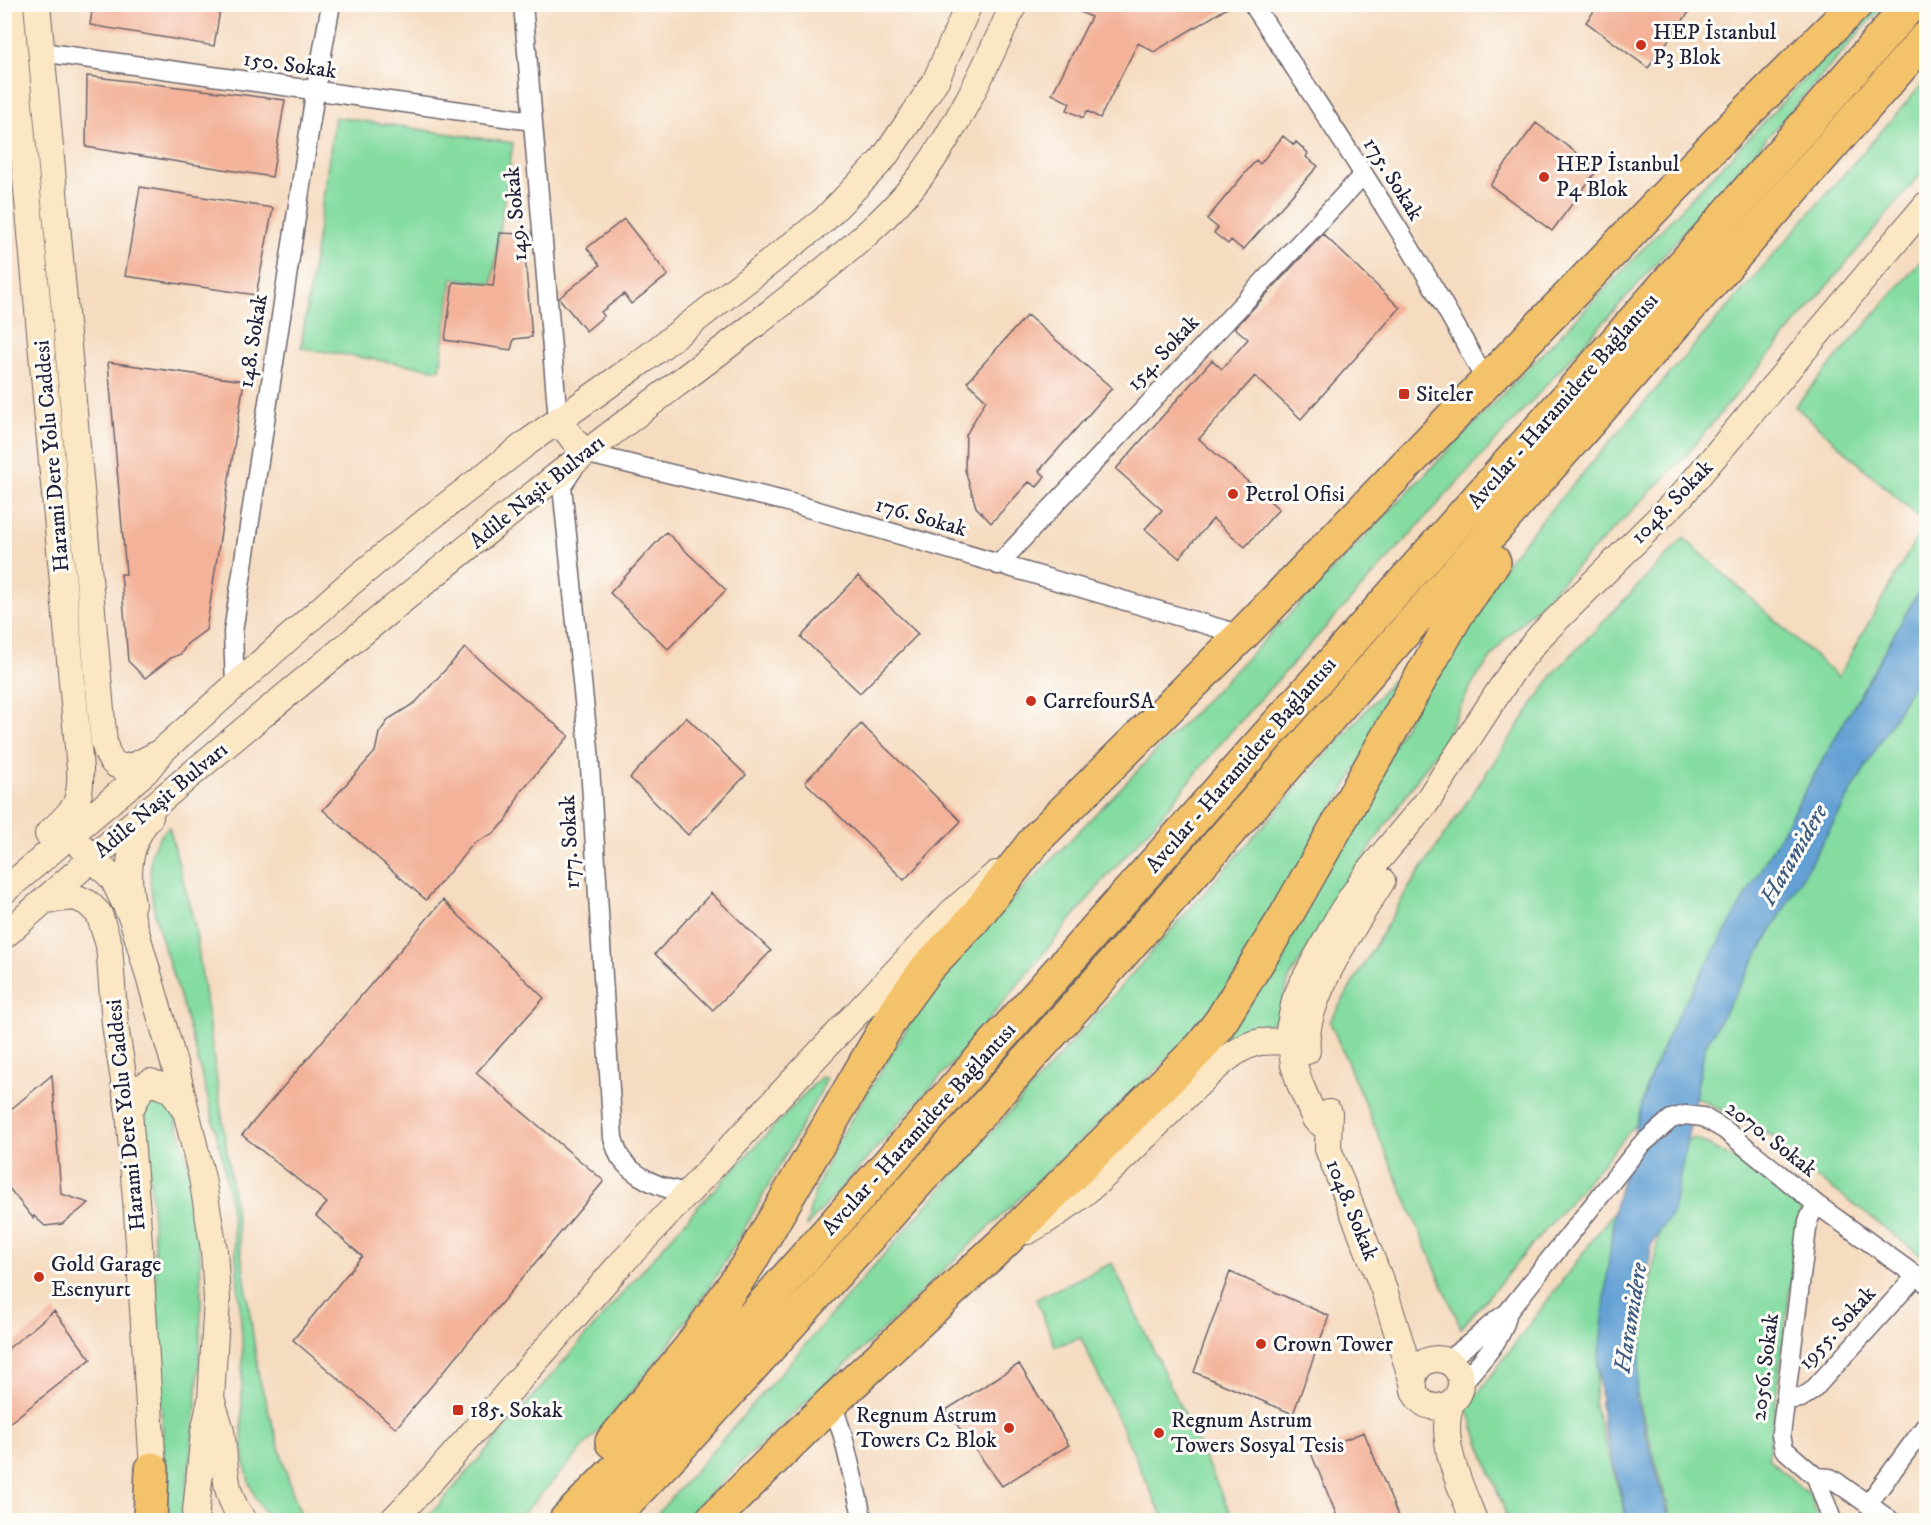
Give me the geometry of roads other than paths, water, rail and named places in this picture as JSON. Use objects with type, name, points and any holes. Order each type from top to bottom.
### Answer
[{"type":"highway","points":[[1739,120],[1837,4]]},
{"type":"highway","points":[[549,1521],[690,1348],[737,1280],[895,1012],[927,968],[974,920],[1037,838],[1242,635],[1739,120],[1856,4]]},
{"type":"highway","name":"Avcılar - Haramidere Bağlantısı","points":[[566,1521],[628,1456],[1157,862],[1911,4]]},
{"type":"highway","name":"Avcılar - Haramidere Bağlantısı","points":[[609,1521],[692,1433],[1076,1006],[1926,38]]},
{"type":"highway","points":[[712,1521],[832,1402],[1003,1243],[1176,1074],[1221,1021],[1287,914],[1470,593],[1522,527],[1641,387],[1663,357],[1683,316]]},
{"type":"highway","points":[[150,1521],[152,1469]]},
{"type":"main road","name":"Harami Dere Yolu Caddesi","points":[[4,877],[77,807],[81,783],[10,4]]},
{"type":"main road","name":"Harami Dere Yolu Caddesi","points":[[37,4],[104,743],[112,762],[119,767],[130,768],[163,750]]},
{"type":"main road","name":"Adile Naşit Bulvarı","points":[[4,891],[146,771],[163,750],[348,585],[558,420],[644,360],[824,220],[883,159],[936,80],[969,4]]},
{"type":"main road","name":"Adile Naşit Bulvarı","points":[[4,936],[185,778],[584,453],[754,326],[891,212],[921,176],[951,131],[1014,4]]},
{"type":"main road","points":[[24,153],[52,152]]},
{"type":"main road","name":"1048. Sokak","points":[[1384,1290],[1328,1149],[1327,1128],[1315,1119],[1300,1084],[1295,1000],[1341,913],[1370,871],[1426,802],[1461,754],[1518,664],[1541,635],[1682,495],[1926,205]]},
{"type":"main road","points":[[729,294],[754,326]]},
{"type":"main road","points":[[558,420],[584,453]]},
{"type":"main road","points":[[135,928],[129,886],[132,846],[145,823],[185,778]]},
{"type":"main road","points":[[393,1521],[686,1192],[953,911],[1037,838]]},
{"type":"main road","points":[[59,845],[76,842],[94,856],[113,879],[135,928]]},
{"type":"main road","name":"Harami Dere Yolu Caddesi","points":[[45,900],[75,897],[88,903],[99,914],[109,945],[116,1025],[129,1112],[138,1213],[157,1521]]},
{"type":"main road","name":"Harami Dere Yolu Caddesi","points":[[135,928],[178,1077],[202,1178],[214,1250],[217,1299],[211,1400],[204,1432],[195,1521]]},
{"type":"main road","points":[[1003,1243],[1063,1209],[1150,1133],[1225,1060],[1259,1042],[1297,1038]]},
{"type":"main road","points":[[129,1112],[142,1087],[150,1082],[172,1090],[185,1111]]},
{"type":"main road","points":[[1384,1290],[1407,1333],[1420,1349],[1455,1366],[1456,1394],[1446,1424],[1457,1477],[1474,1521]]},
{"type":"main road","points":[[1384,1290],[1415,1391],[1435,1440],[1457,1477]]},
{"type":"main road","points":[[1441,1359],[1425,1362],[1416,1369],[1415,1391],[1430,1406],[1441,1407],[1456,1394]]},
{"type":"main road","points":[[211,1400],[222,1437],[226,1486],[234,1510],[243,1521]]},
{"type":"street","name":"148. Sokak","points":[[235,686],[233,632],[315,93],[331,4]]},
{"type":"street","name":"149. Sokak","points":[[523,4],[558,420]]},
{"type":"street","name":"175. Sokak","points":[[1253,4],[1363,175],[1464,340],[1486,382]]},
{"type":"street","name":"150. Sokak","points":[[41,52],[315,93],[532,121]]},
{"type":"street","name":"154. Sokak","points":[[998,565],[1363,175]]},
{"type":"street","name":"176. Sokak","points":[[584,453],[784,501],[1242,635]]},
{"type":"street","name":"177. Sokak","points":[[584,453],[562,486],[589,750],[613,1138],[620,1158],[644,1178],[670,1190],[686,1192]]},
{"type":"street","name":"2070. Sokak","points":[[1507,1313],[1640,1146],[1664,1124],[1685,1114],[1703,1117],[1725,1130],[1816,1204],[1922,1279]]},
{"type":"street","name":"2056. Sokak","points":[[1816,1204],[1808,1221],[1781,1435],[1784,1449],[1816,1477],[1832,1521]]},
{"type":"street","name":"1955. Sokak","points":[[1785,1400],[1801,1398],[1812,1391],[1922,1279]]},
{"type":"street","points":[[1441,1359],[1472,1343],[1499,1317],[1507,1313]]},
{"type":"street","points":[[1456,1394],[1496,1341],[1506,1323],[1507,1313]]},
{"type":"street","points":[[832,1402],[863,1521]]},
{"type":"street","points":[[1868,1504],[1926,1425]]},
{"type":"street","points":[[1816,1477],[1830,1478],[1890,1521]]},
{"type":"water","name":"Haramidere","points":[[1926,578],[1926,662],[1705,1046],[1673,1212],[1651,1245],[1636,1399],[1670,1520],[1628,1520],[1603,1424],[1598,1365],[1614,1211],[1647,1085],[1673,1024]]},
{"type":"place","name":"HEP İstanbul P3 Blok","points":[[1641,45]]},
{"type":"place","name":"HEP İstanbul P4 Blok","points":[[1544,177]]},
{"type":"place","name":"Siteler","points":[[1404,394]]},
{"type":"place","name":"Petrol Ofisi","points":[[1233,494]]},
{"type":"place","name":"CarrefourSA","points":[[1031,701]]},
{"type":"place","name":"Gold Garage Esenyurt","points":[[39,1277]]},
{"type":"place","name":"Crown Tower","points":[[1261,1344]]},
{"type":"place","name":"185. Sokak","points":[[458,1410]]},
{"type":"place","name":"Regnum Astrum Towers C2 Blok","points":[[1009,1428]]},
{"type":"place","name":"Regnum Astrum Towers Sosyal Tesis","points":[[1159,1433]]}]
